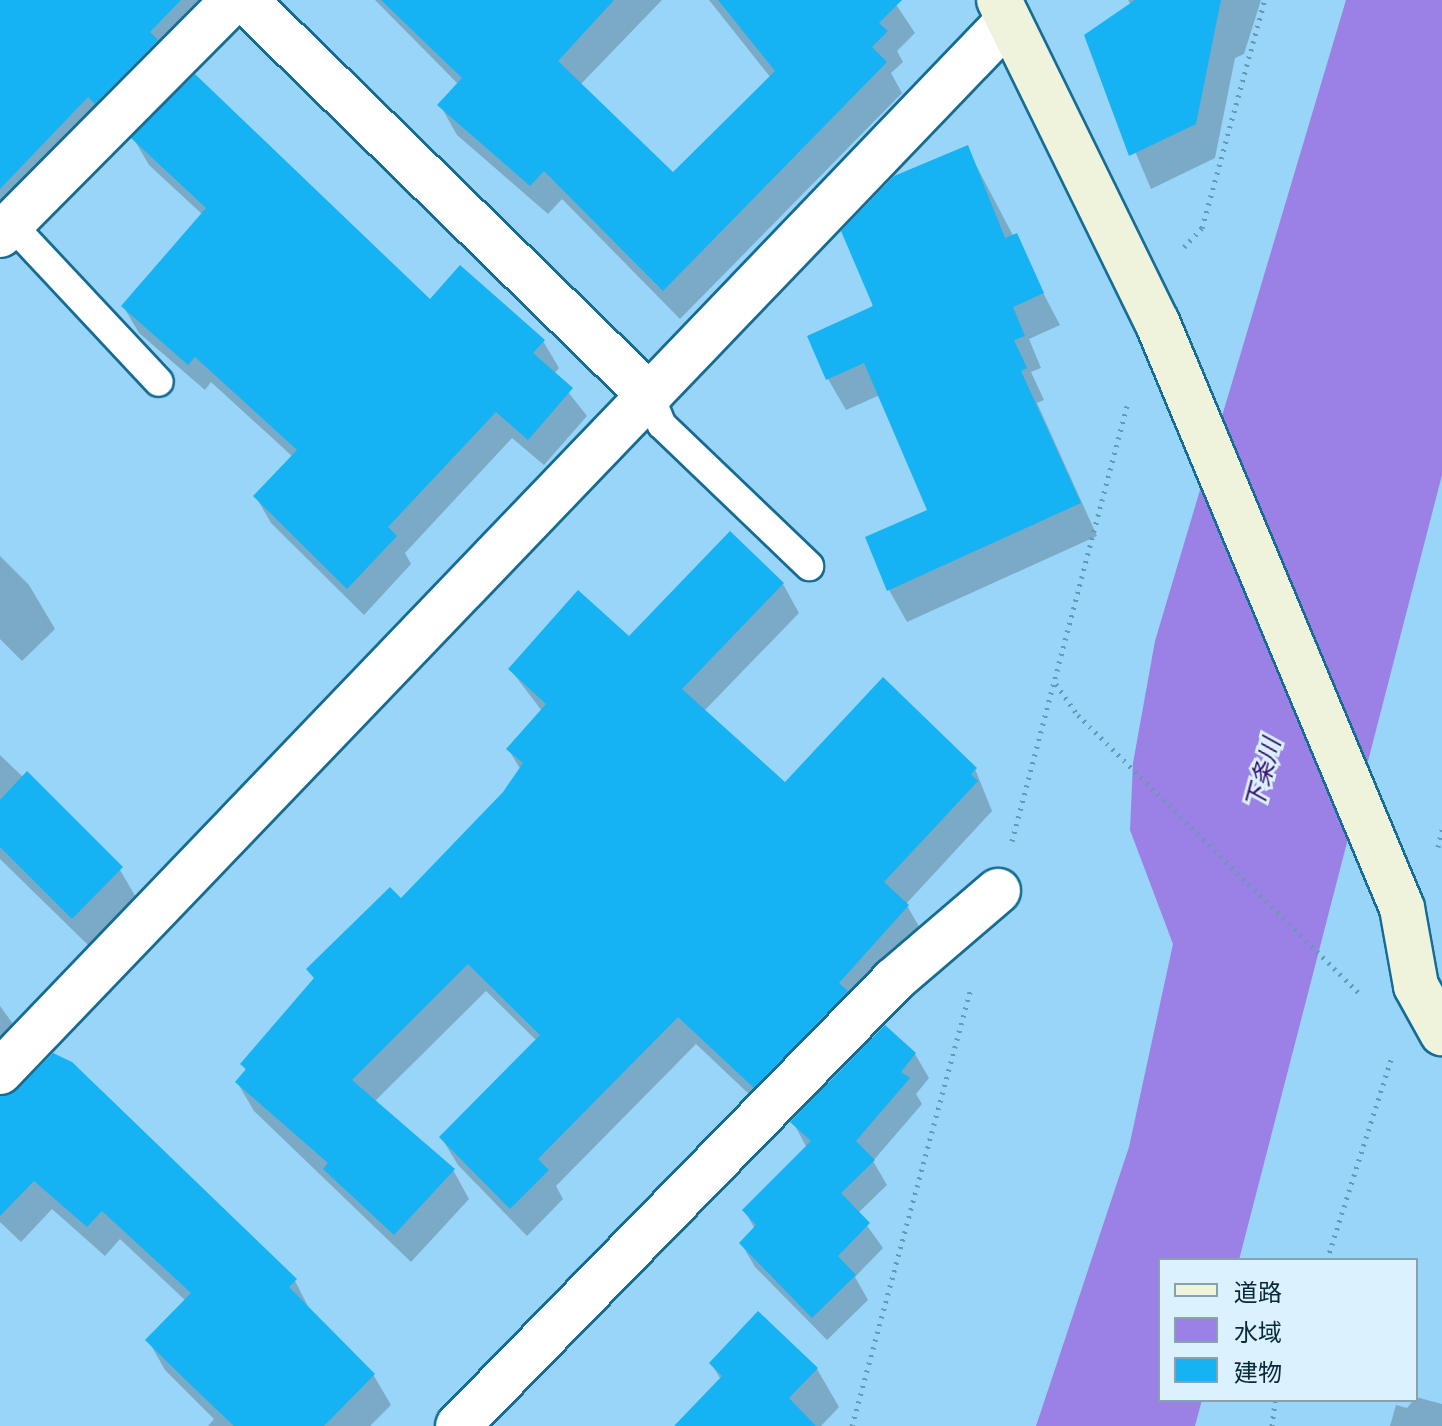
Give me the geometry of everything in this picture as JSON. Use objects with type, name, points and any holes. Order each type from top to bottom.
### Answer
[{"type":"street","points":[[5,230],[233,0]]},
{"type":"street","points":[[245,0],[650,396]]},
{"type":"street","points":[[0,1072],[650,396],[1004,10],[1142,290],[1173,360],[1402,908],[1416,986],[1442,1033]]},
{"type":"street","points":[[458,1426],[894,980],[998,891]]},
{"type":"lane","points":[[5,230],[159,382]]},
{"type":"lane","points":[[650,396],[662,425],[809,566]]},
{"type":"path","points":[[1142,290],[1202,228],[1265,0]]},
{"type":"path","points":[[1056,684],[1078,715],[1366,1000]]},
{"type":"path","points":[[1272,1426],[1275,1402]]},
{"type":"water","name":"下条川","points":[[1346,0],[1442,0],[1442,475],[1240,1258],[1158,1258],[1158,1402],[1201,1402],[1195,1426],[1036,1426],[1129,1147],[1173,944],[1130,830],[1133,763],[1155,641]]},
{"type":"building","points":[[0,0],[181,0],[150,32],[158,40],[95,104],[88,97],[0,189]]},
{"type":"building","points":[[381,0],[614,0],[558,61],[673,172],[775,71],[718,0],[902,0],[879,23],[888,31],[872,47],[887,62],[663,291],[544,171],[530,186],[437,105],[462,78]]},
{"type":"building","points":[[1135,0],[1221,0],[1196,124],[1129,156],[1084,35]]},
{"type":"building","points":[[195,74],[430,299],[460,265],[545,340],[533,353],[573,388],[528,440],[496,412],[388,527],[397,536],[347,589],[253,496],[297,450],[195,357],[188,365],[121,306],[206,208],[131,138]]},
{"type":"building","points":[[968,145],[1005,238],[1017,233],[1044,293],[1013,307],[1025,336],[1014,340],[1027,368],[1021,371],[1081,503],[887,591],[865,537],[927,510],[864,363],[826,380],[807,336],[873,306],[841,231],[894,176]]},
{"type":"building","points":[[730,531],[784,583],[682,689],[785,782],[883,677],[977,768],[971,774],[978,781],[884,882],[909,905],[839,983],[848,991],[754,1088],[678,1017],[538,1159],[549,1170],[510,1209],[439,1137],[540,1035],[468,964],[352,1080],[455,1169],[394,1235],[323,1169],[328,1163],[235,1082],[246,1069],[240,1064],[314,978],[306,969],[390,887],[401,898],[503,792],[523,763],[506,749],[546,704],[508,669],[578,590],[629,636]]},
{"type":"building","points":[[27,771],[123,867],[72,919],[0,847],[0,800]]},
{"type":"building","points":[[885,1025],[916,1053],[901,1072],[910,1078],[856,1141],[875,1160],[841,1193],[870,1223],[838,1256],[856,1275],[812,1318],[739,1243],[756,1225],[742,1210],[811,1141],[790,1122]]},
{"type":"building","points":[[53,1053],[72,1062],[297,1279],[289,1287],[375,1374],[324,1426],[234,1426],[193,1387],[145,1340],[191,1293],[102,1211],[87,1227],[34,1181],[0,1216],[0,1096],[17,1090]]},
{"type":"building","points":[[758,1311],[818,1368],[789,1398],[816,1426],[674,1426],[722,1376],[709,1363]]}]
